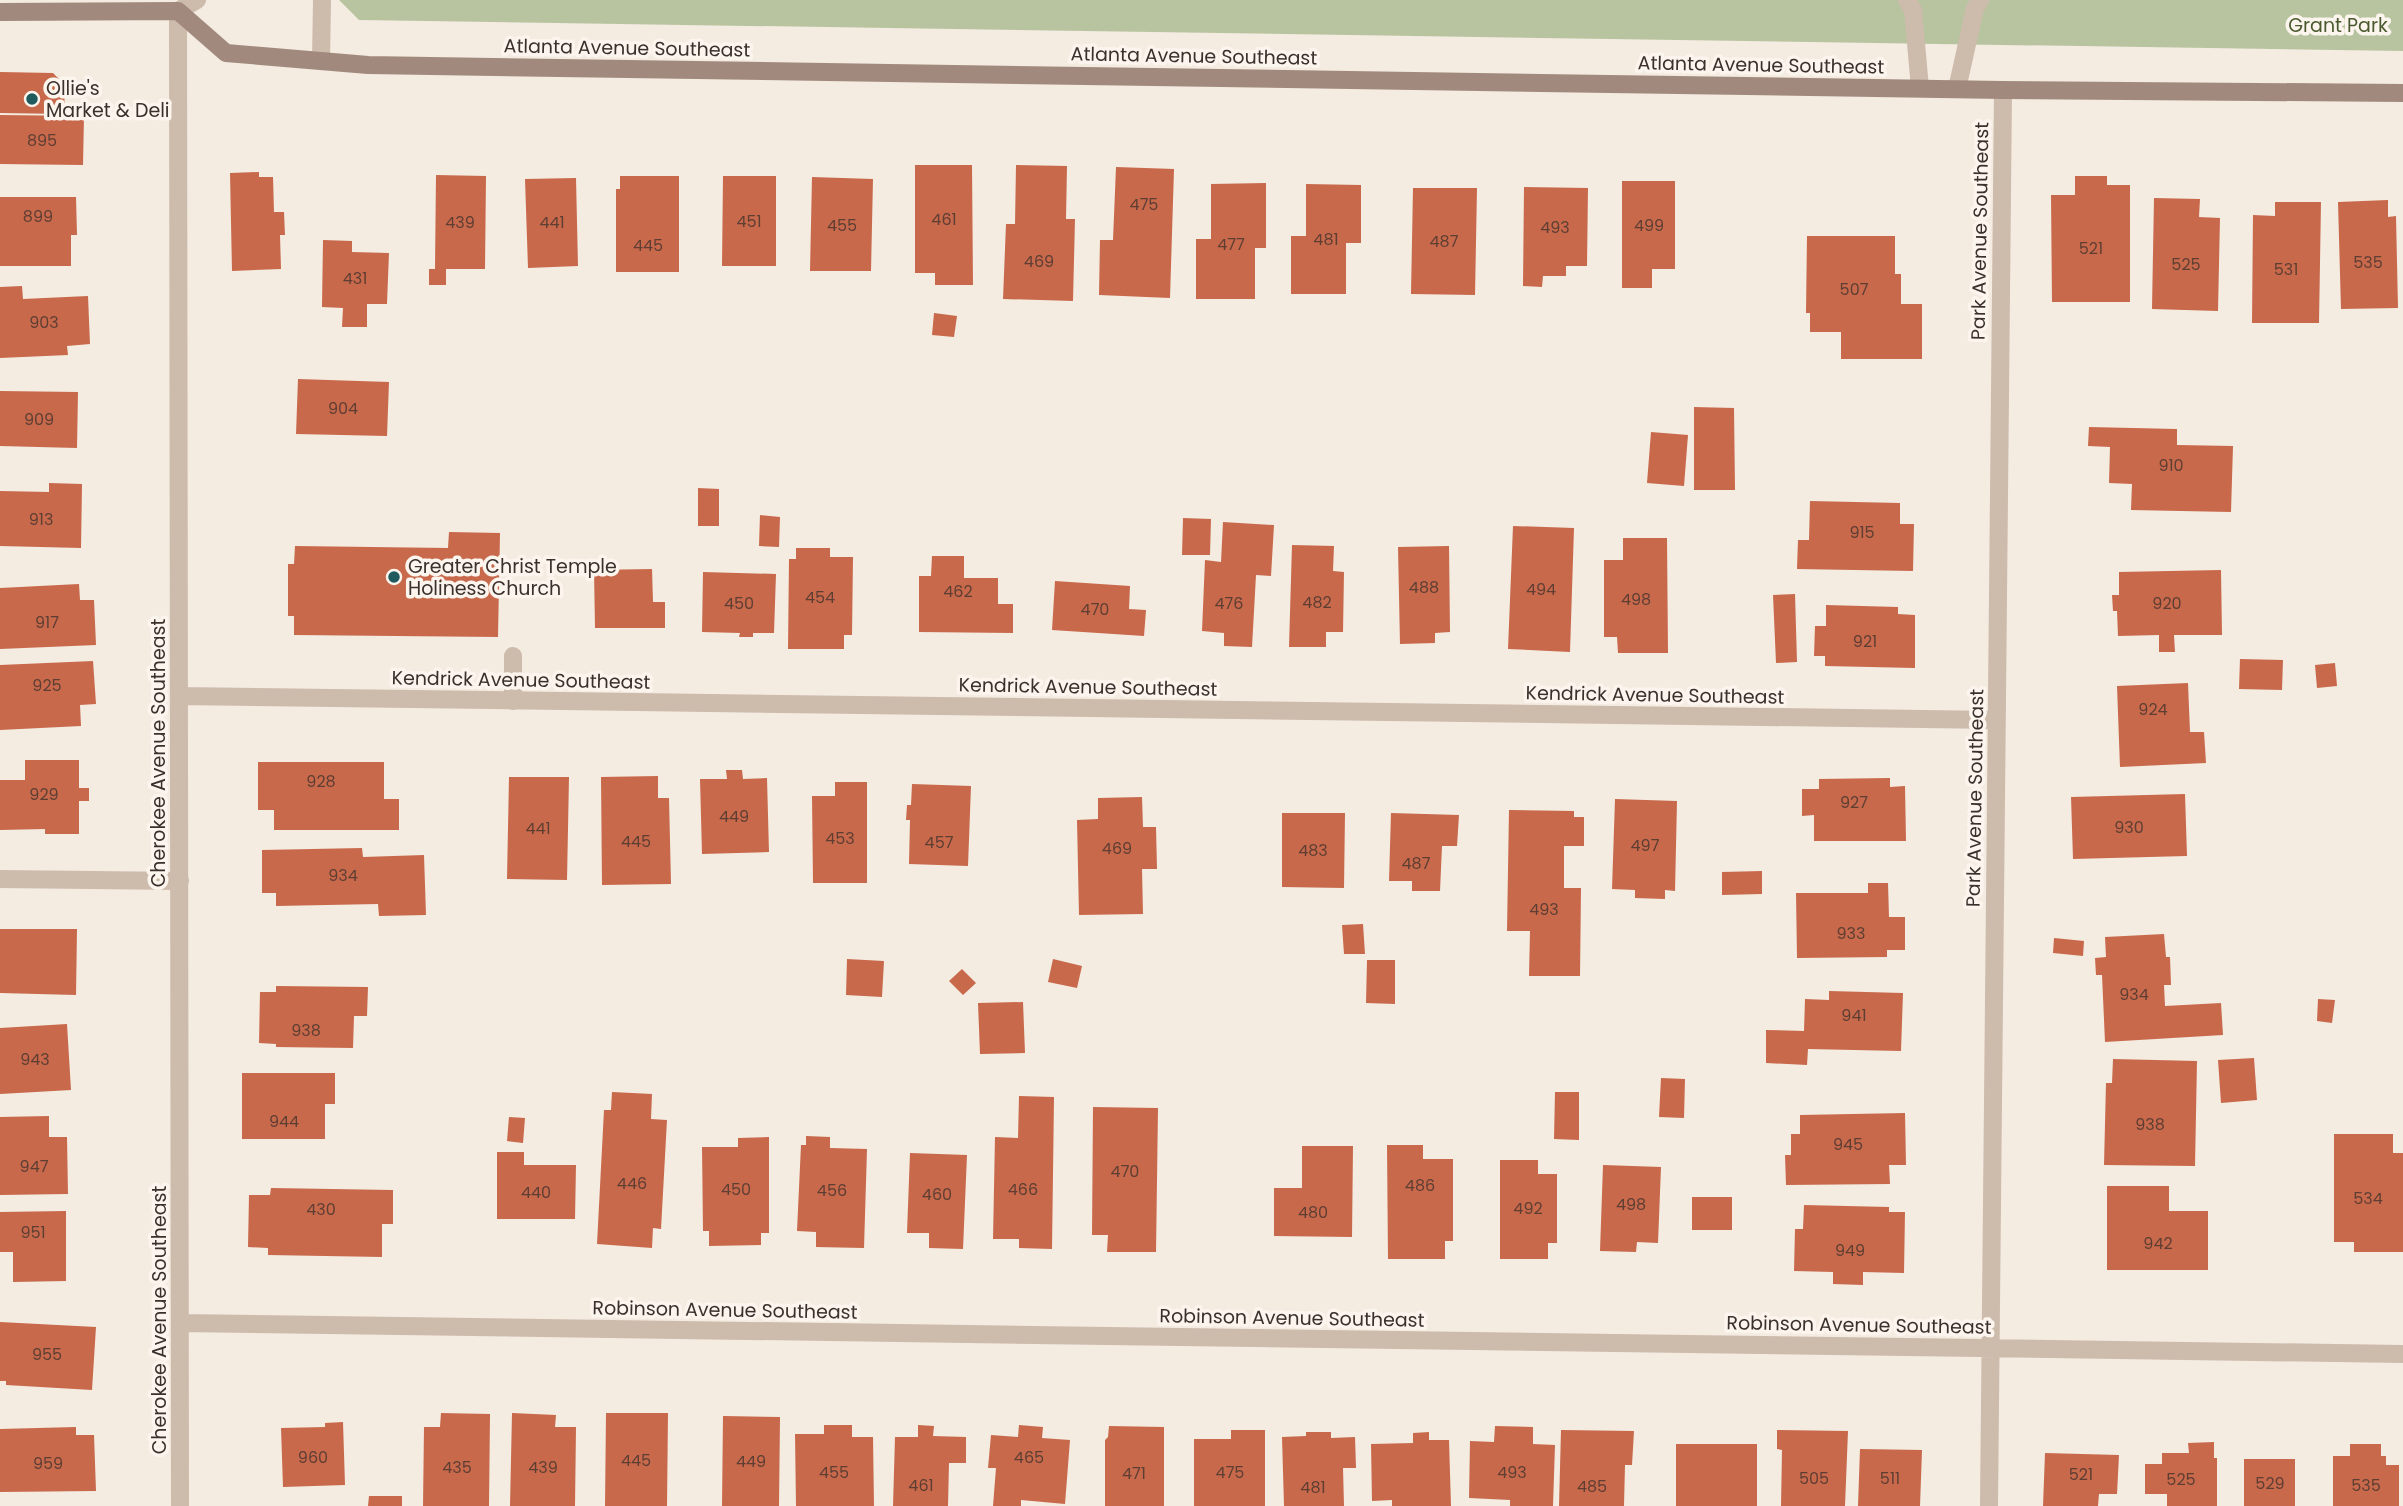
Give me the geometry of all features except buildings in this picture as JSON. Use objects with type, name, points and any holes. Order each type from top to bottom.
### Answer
[{"type":"street","points":[[0,12],[178,6],[197,0]]},
{"type":"street","points":[[321,61],[322,0]]},
{"type":"street","points":[[1907,0],[1913,10],[1920,88]]},
{"type":"street","points":[[1956,89],[1975,8],[1980,0]]},
{"type":"street","name":"Atlanta Avenue Southeast","points":[[178,6],[226,53],[368,65],[2003,90],[2403,93]]},
{"type":"street","name":"Cherokee Avenue Southeast","points":[[178,6],[180,1506]]},
{"type":"street","name":"Park Avenue Southeast","points":[[1989,1506],[2003,90]]},
{"type":"street","points":[[513,656],[513,701]]},
{"type":"street","name":"Kendrick Avenue Southeast","points":[[179,696],[1997,720]]},
{"type":"street","points":[[0,879],[180,881]]},
{"type":"street","name":"Robinson Avenue Southeast","points":[[180,1324],[2403,1354]]},
{"type":"green space","name":"Grant Park","points":[[339,0],[2403,0],[2403,51],[359,20]]},
{"type":"place","name":"Ollie's Market & Deli","points":[[32,99]]},
{"type":"place","name":"Greater Christ Temple Holiness Church","points":[[394,577]]}]
